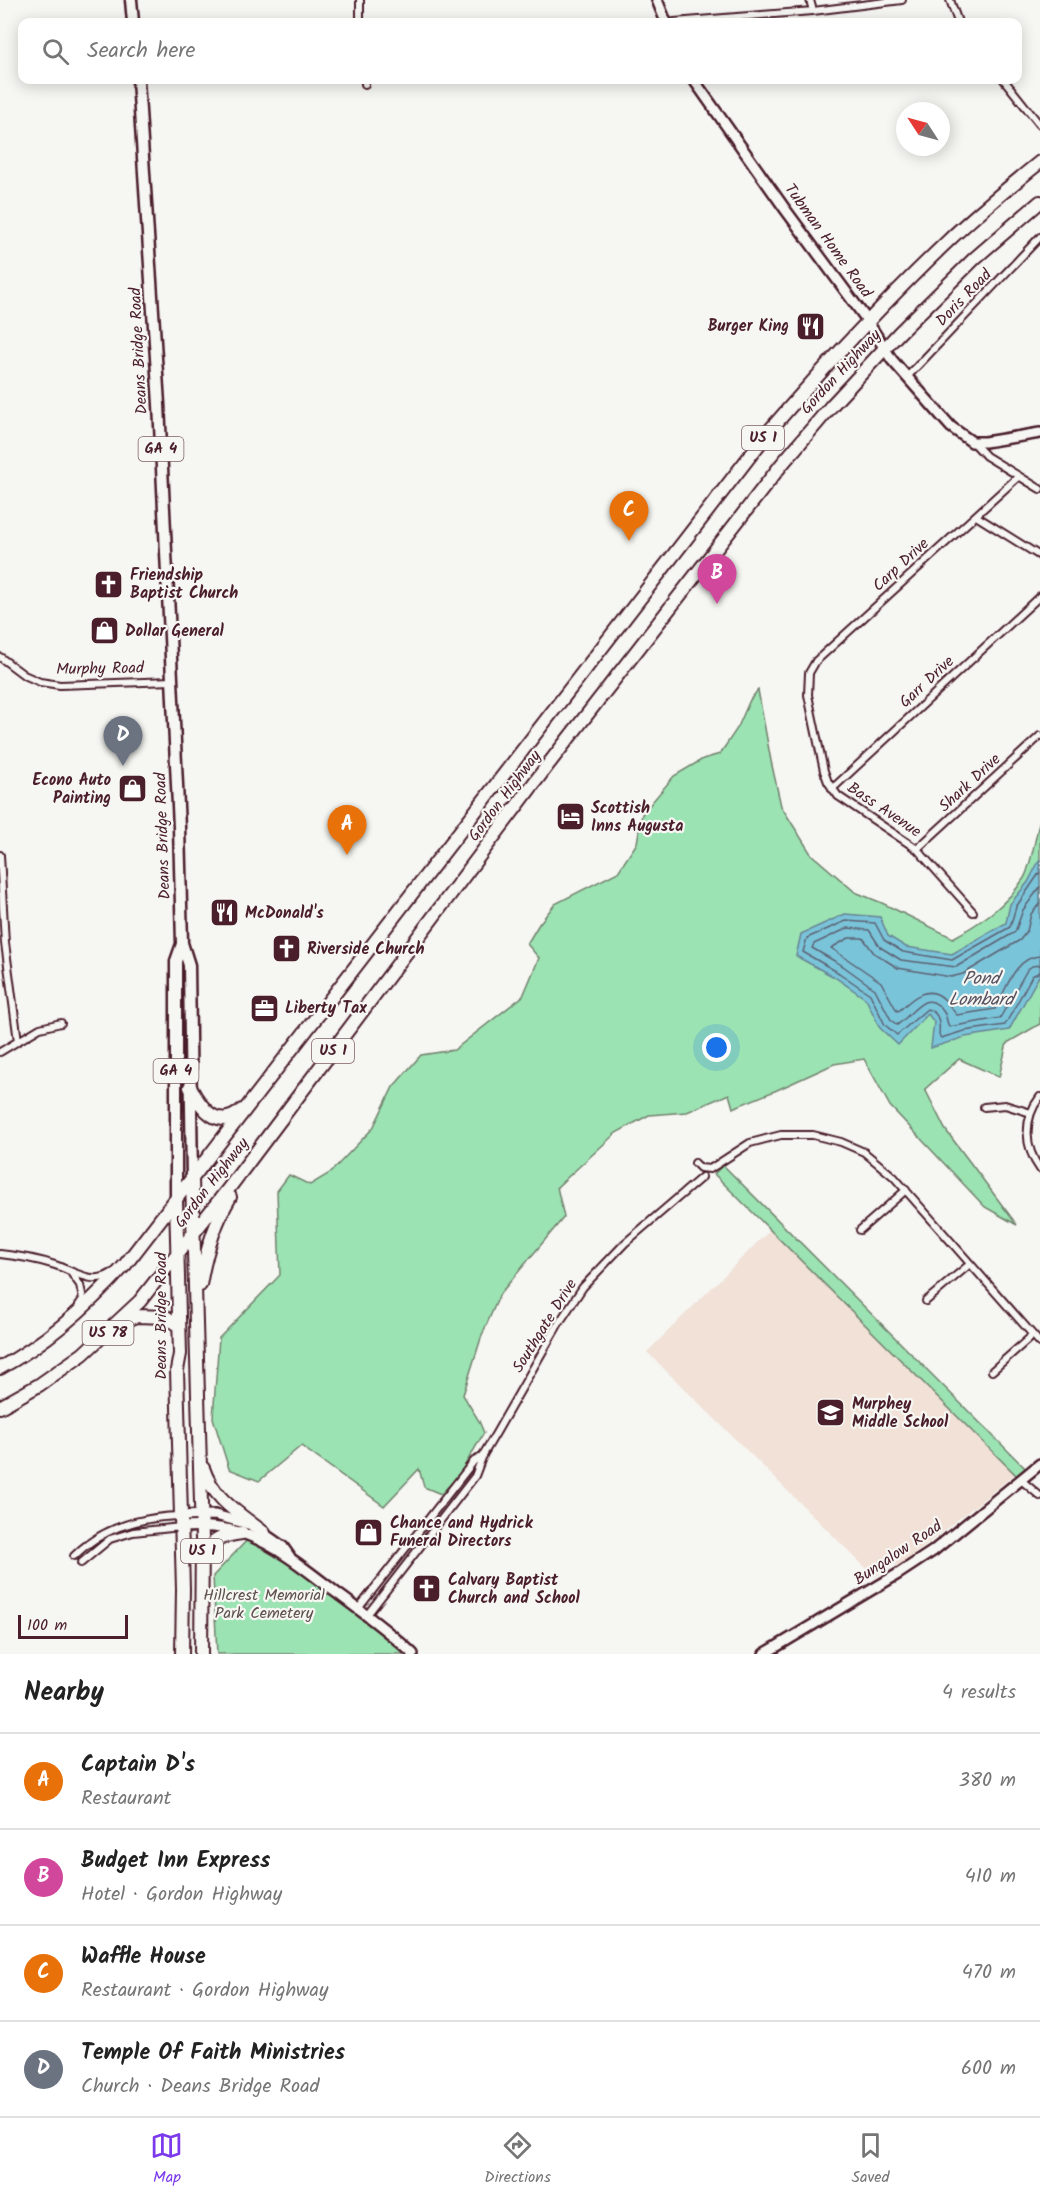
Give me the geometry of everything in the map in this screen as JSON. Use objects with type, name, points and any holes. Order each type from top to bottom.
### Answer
[{"type":"highway","name":"Gordon Highway","points":[[1,1367],[69,1321],[125,1265],[753,451],[795,401],[867,322],[950,239],[1040,162]]},
{"type":"highway","name":"Gordon Highway","points":[[0,1407],[50,1378],[83,1354],[140,1301],[261,1147],[547,766],[782,464],[885,348],[975,258],[1040,202]]},
{"type":"highway","points":[[190,1087],[204,1110],[219,1118],[237,1115],[254,1099]]},
{"type":"highway","name":"US 1","points":[[195,1319],[205,1261],[223,1209],[261,1147]]},
{"type":"highway","name":"Deans Bridge Road","points":[[192,1179],[201,1520],[201,1654]]},
{"type":"highway","name":"Deans Bridge Road","points":[[176,1200],[180,1353],[177,1370],[183,1589],[182,1654]]},
{"type":"highway","points":[[112,1329],[137,1316],[166,1317],[179,1326]]},
{"type":"highway","points":[[198,1451],[207,1479],[215,1493],[264,1533]]},
{"type":"highway","points":[[202,1576],[205,1554],[210,1546],[224,1536],[242,1533]]},
{"type":"main road","points":[[131,0],[133,18]]},
{"type":"main road","name":"Deans Bridge Road","points":[[138,84],[159,404],[179,827],[182,944],[189,965],[192,1179]]},
{"type":"main road","name":"Deans Bridge Road","points":[[176,1200],[176,962],[182,944]]},
{"type":"street","points":[[360,0],[360,18]]},
{"type":"street","points":[[657,0],[664,18]]},
{"type":"street","points":[[810,0],[813,11]]},
{"type":"street","points":[[725,18],[813,11],[902,0]]},
{"type":"street","points":[[950,0],[957,18]]},
{"type":"street","name":"Tubman Home Road","points":[[697,84],[907,377],[951,428],[972,442]]},
{"type":"street","points":[[1007,84],[1040,125]]},
{"type":"street","name":"Doris Road","points":[[907,377],[1040,237]]},
{"type":"street","points":[[972,442],[1040,433]]},
{"type":"street","points":[[972,442],[986,456],[1040,489]]},
{"type":"street","name":"Carp Drive","points":[[807,679],[816,661],[1019,476]]},
{"type":"street","points":[[976,516],[1040,556]]},
{"type":"street","name":"Garr Drive","points":[[832,789],[1040,596]]},
{"type":"street","name":"Murphy Road","points":[[0,657],[24,675],[40,682],[60,685],[172,681]]},
{"type":"street","name":"Bass Avenue","points":[[807,679],[808,695],[824,771],[832,789],[838,796],[917,849],[973,912]]},
{"type":"street","name":"Shark Drive","points":[[917,849],[1040,736]]},
{"type":"street","points":[[0,855],[5,943],[18,1041]]},
{"type":"street","points":[[0,1052],[40,1028],[61,1023]]},
{"type":"street","points":[[1040,1097],[1030,1113],[1027,1131],[1029,1147],[1040,1170]]},
{"type":"street","points":[[984,1107],[1005,1105],[1030,1113]]},
{"type":"street","points":[[695,1164],[700,1168],[710,1168],[750,1143],[781,1135],[813,1135],[841,1142],[864,1152],[884,1167],[906,1190],[1040,1343]]},
{"type":"street","name":"Southgate Drive","points":[[367,1616],[475,1476],[483,1455],[559,1323],[583,1287],[624,1243],[702,1177]]},
{"type":"street","points":[[860,1230],[906,1190]]},
{"type":"street","points":[[0,1254],[23,1256],[92,1279],[108,1276],[125,1265]]},
{"type":"street","points":[[927,1301],[970,1264]]},
{"type":"street","points":[[69,1321],[83,1299],[80,1285],[72,1274]]},
{"type":"street","points":[[992,1371],[1033,1335]]},
{"type":"street","name":"Southgate Drive","points":[[358,1609],[474,1461],[483,1455]]},
{"type":"street","name":"Bungalow Road","points":[[764,1654],[933,1551],[1040,1464]]},
{"type":"street","points":[[1021,1480],[1040,1496]]},
{"type":"street","points":[[74,1556],[94,1539],[114,1529],[152,1519],[181,1521],[227,1517],[251,1525],[264,1533],[283,1547],[292,1559]]},
{"type":"street","points":[[201,1520],[212,1526],[242,1533],[292,1559],[413,1654]]},
{"type":"street","points":[[81,1563],[110,1539],[181,1521]]},
{"type":"shaded area","name":"Murphey Middle School","points":[[770,1230],[1015,1474],[899,1565],[892,1565],[875,1577],[647,1352]]},
{"type":"green space","points":[[758,690],[781,806],[811,854],[855,892],[953,938],[992,912],[1017,888],[1029,866],[1040,819],[1040,1024],[1007,1043],[999,1077],[959,1059],[925,1089],[945,1129],[1017,1225],[985,1207],[890,1106],[864,1059],[834,1064],[733,1108],[729,1094],[687,1112],[649,1115],[616,1133],[557,1187],[564,1217],[500,1294],[482,1335],[463,1395],[484,1433],[459,1475],[441,1494],[424,1487],[419,1469],[384,1506],[301,1446],[259,1481],[229,1469],[213,1418],[219,1338],[280,1275],[277,1191],[289,1175],[310,1185],[330,1173],[373,1128],[393,1087],[421,1055],[454,1050],[523,996],[539,958],[527,944],[539,924],[555,904],[618,872],[637,843],[642,814],[674,776],[703,759],[720,754]]},
{"type":"green space","points":[[723,1165],[1026,1469],[1017,1476],[714,1174]]},
{"type":"green space","name":"Hillcrest Memorial Park Cemetery","points":[[251,1536],[323,1582],[413,1654],[217,1654],[213,1576]]},
{"type":"water","name":"Pond Lombard","points":[[1040,859],[1040,974],[1009,1030],[965,1037],[931,1048],[934,1022],[928,1014],[898,1045],[880,1028],[866,999],[836,978],[796,956],[801,934],[845,914],[880,917],[888,936],[906,947],[952,954],[1006,923],[1010,904],[1028,882]]},
{"type":"place","name":"Burger King","points":[[810,326]]},
{"type":"place","name":"Waffle House","points":[[629,541]]},
{"type":"place","name":"Friendship Baptist Church","points":[[109,584]]},
{"type":"place","name":"Budget Inn Express","points":[[717,604]]},
{"type":"place","name":"Dollar General","points":[[104,631]]},
{"type":"place","name":"Temple Of Faith Ministries","points":[[123,766]]},
{"type":"place","name":"Econo Auto Painting","points":[[132,789]]},
{"type":"place","name":"Scottish Inns Augusta","points":[[570,817]]},
{"type":"place","name":"Captain D's","points":[[347,855]]},
{"type":"place","name":"McDonald's","points":[[224,913]]},
{"type":"place","name":"Riverside Church","points":[[286,949]]},
{"type":"place","name":"Liberty Tax","points":[[264,1008]]},
{"type":"place","name":"Murphey Middle School","points":[[831,1413]]},
{"type":"place","name":"Chance and Hydrick Funeral Directors","points":[[369,1532]]},
{"type":"place","name":"Calvary Baptist Church and School","points":[[427,1589]]}]
